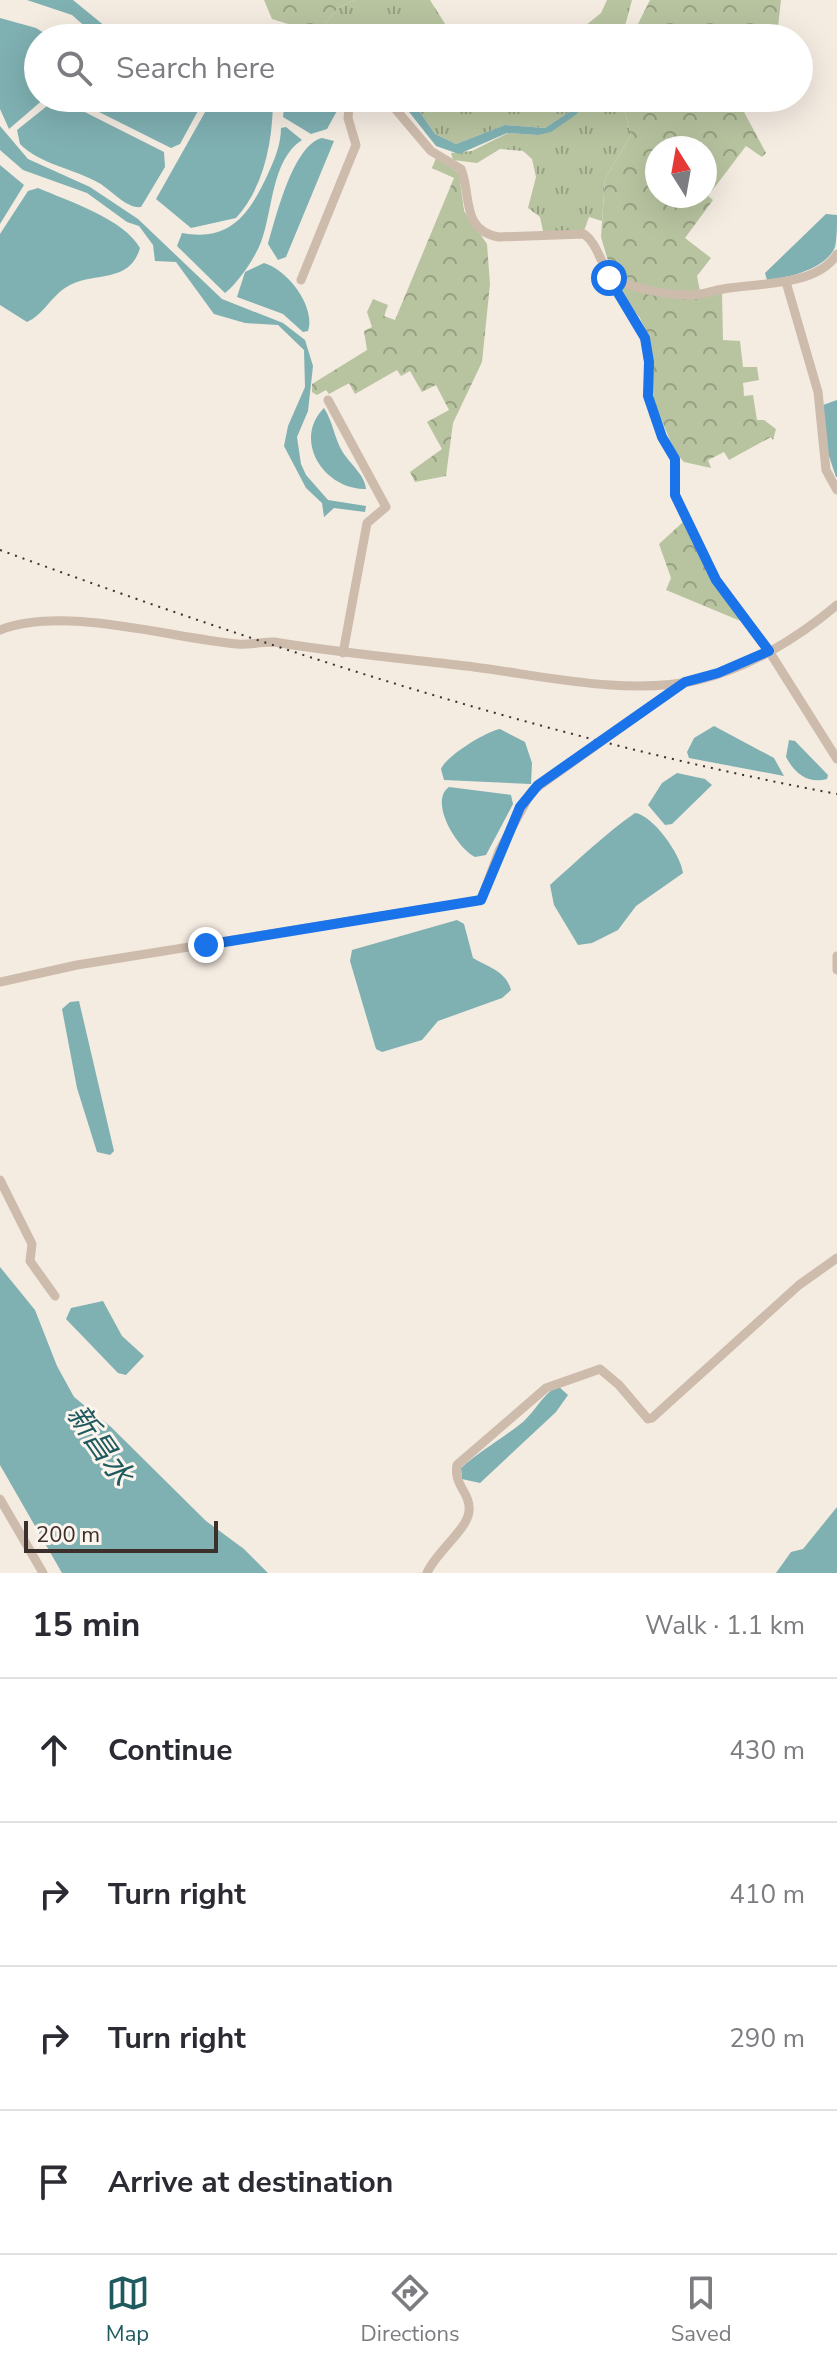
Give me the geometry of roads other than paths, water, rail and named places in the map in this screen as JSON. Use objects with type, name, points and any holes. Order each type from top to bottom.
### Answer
[{"type":"street","points":[[301,280],[356,145],[349,112]]},
{"type":"street","points":[[398,112],[431,151],[461,169],[468,213],[488,234],[499,237],[584,234],[597,247],[645,338],[649,362],[648,396],[662,437],[675,459],[675,495],[716,580],[769,651],[837,759]]},
{"type":"street","points":[[608,272],[621,282],[688,295],[786,282],[828,264],[837,254]]},
{"type":"street","points":[[786,282],[818,392],[826,470],[837,490]]},
{"type":"street","points":[[328,400],[386,507],[367,523],[343,653]]},
{"type":"street","points":[[0,630],[30,624],[89,624],[239,644],[274,642],[343,653],[606,682],[685,682],[718,673],[769,651],[837,605]]},
{"type":"street","points":[[0,982],[77,965],[481,900],[504,840],[532,791],[685,682]]},
{"type":"street","points":[[837,956],[837,970]]},
{"type":"street","points":[[0,1180],[32,1244],[30,1261],[55,1296]]},
{"type":"street","points":[[427,1573],[469,1516],[468,1500],[457,1484],[457,1465],[546,1388],[598,1369],[619,1385],[648,1419],[652,1418],[799,1285],[837,1258]]},
{"type":"street","points":[[0,1499],[43,1573]]},
{"type":"water","points":[[27,0],[73,0],[102,24],[82,24],[72,15]]},
{"type":"water","points":[[0,18],[24,25],[24,112],[29,112],[9,129],[0,109]]},
{"type":"water","points":[[40,112],[85,112],[164,152],[165,167],[141,207],[136,207],[89,178],[37,157],[20,144],[17,130]]},
{"type":"water","points":[[99,112],[197,112],[180,144],[171,148]]},
{"type":"water","points":[[205,112],[272,112],[269,146],[260,177],[236,218],[191,228],[156,199]]},
{"type":"water","points":[[284,112],[336,112],[327,129],[311,134],[283,117]]},
{"type":"water","points":[[409,112],[420,112],[435,134],[456,144],[505,125],[545,128],[569,112],[578,112],[551,132],[538,135],[507,133],[459,154],[436,146]]},
{"type":"water","points":[[0,126],[28,159],[90,187],[138,219],[222,299],[283,323],[305,340],[313,366],[308,411],[297,437],[301,464],[306,475],[328,500],[366,506],[365,512],[334,508],[324,517],[322,503],[306,488],[284,446],[288,426],[305,387],[304,350],[278,325],[245,323],[214,314],[176,262],[155,261],[153,245],[139,226],[127,222],[87,193],[23,170],[0,150]]},
{"type":"water","points":[[286,127],[302,140],[284,160],[258,248],[241,277],[225,293],[177,246],[182,233],[213,233],[225,229],[245,213],[272,165],[281,128]]},
{"type":"water","points":[[322,138],[334,141],[286,257],[278,260],[268,244],[281,200],[302,154]]},
{"type":"water","points":[[0,165],[24,185],[0,224]]},
{"type":"water","points":[[38,188],[109,220],[122,228],[140,248],[127,268],[65,288],[27,322],[0,305],[0,234],[28,191]]},
{"type":"water","points":[[826,214],[837,215],[836,243],[830,255],[806,271],[767,280],[765,273]]},
{"type":"water","points":[[264,263],[282,273],[298,291],[308,311],[308,331],[303,332],[283,314],[237,297],[245,272]]},
{"type":"water","points":[[837,400],[836,477],[828,453],[823,405]]},
{"type":"water","points":[[324,408],[342,451],[360,474],[366,489],[337,481],[317,461],[311,434]]},
{"type":"water","points":[[714,726],[774,758],[784,776],[689,758],[687,752],[694,738]]},
{"type":"water","points":[[500,729],[525,742],[532,763],[531,784],[444,780],[441,769],[450,758],[477,739]]},
{"type":"water","points":[[789,740],[795,741],[828,775],[827,779],[808,779],[794,768],[786,757]]},
{"type":"water","points":[[677,773],[705,779],[712,785],[672,824],[665,825],[648,805],[662,783]]},
{"type":"water","points":[[449,787],[511,795],[513,804],[486,855],[475,857],[468,852],[448,825],[442,803],[443,794]]},
{"type":"water","points":[[635,813],[658,828],[677,856],[683,873],[636,906],[618,930],[592,943],[578,945],[554,905],[550,885]]},
{"type":"water","points":[[457,920],[464,924],[473,958],[501,974],[511,990],[502,998],[438,1021],[422,1040],[382,1052],[376,1049],[350,961],[352,950]]},
{"type":"water","points":[[79,1001],[114,1151],[110,1155],[97,1152],[77,1088],[62,1009],[70,1002]]},
{"type":"water","name":"新昌水","points":[[0,1267],[35,1310],[57,1366],[74,1397],[111,1427],[206,1521],[244,1549],[268,1573],[62,1573],[0,1465]]},
{"type":"water","points":[[103,1301],[122,1336],[144,1356],[126,1375],[118,1373],[66,1319],[71,1308]]},
{"type":"water","points":[[558,1386],[568,1395],[556,1412],[480,1483],[462,1479],[461,1468],[523,1422]]},
{"type":"water","points":[[837,1507],[837,1573],[776,1573],[791,1552],[803,1549]]},
{"type":"railway","points":[[0,550],[206,623],[414,689],[624,747],[837,794]]}]
